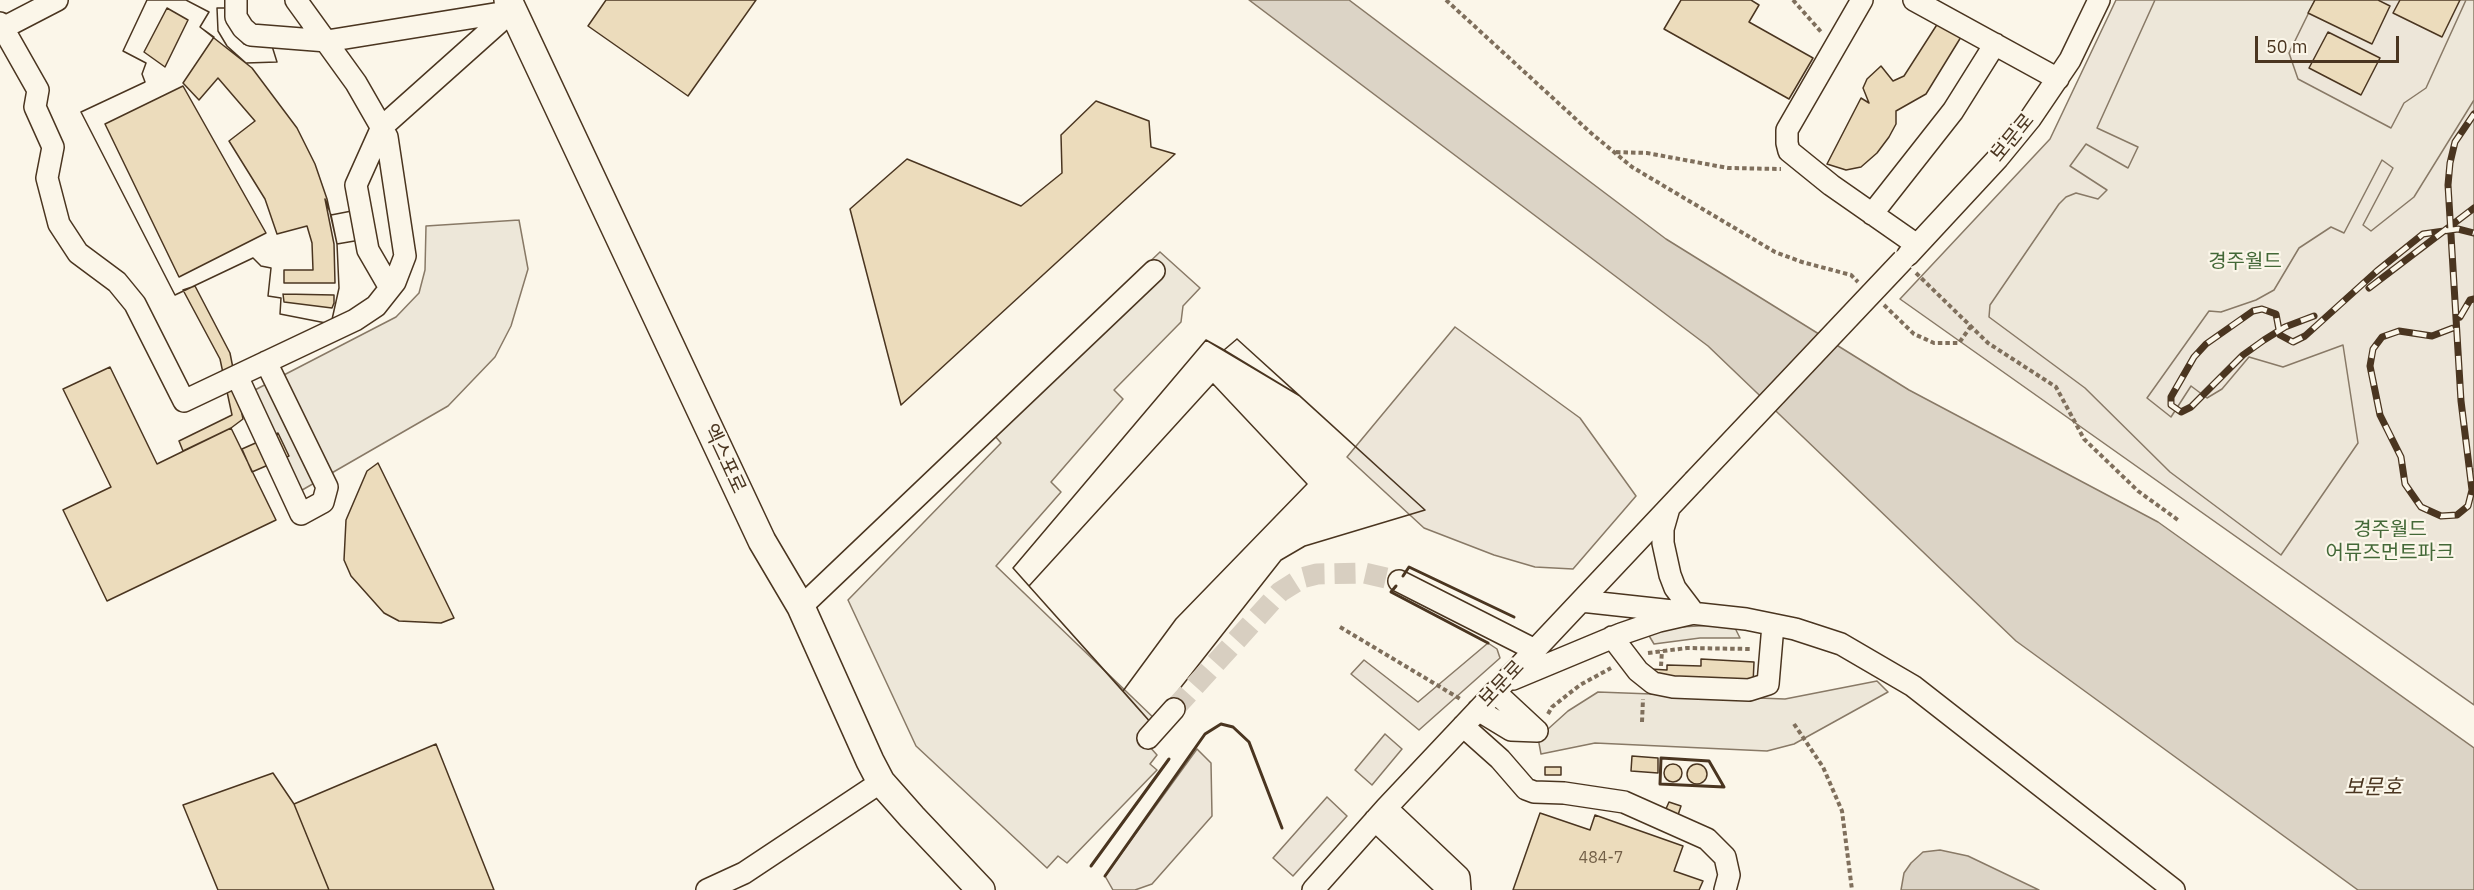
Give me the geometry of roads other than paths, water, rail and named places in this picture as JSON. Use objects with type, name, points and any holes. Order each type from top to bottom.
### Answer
[{"type":"main road","name":"엑스포로","points":[[511,5],[762,541],[801,607],[881,782],[981,890]]},
{"type":"street","points":[[57,0],[1,26],[38,90],[35,107],[53,147],[47,178],[59,224],[78,253],[117,282],[135,304],[184,401],[355,320],[376,306],[395,282],[405,256],[387,137],[356,83],[296,0]]},
{"type":"street","points":[[236,0],[236,17],[251,35],[265,38],[327,41],[511,5]]},
{"type":"street","points":[[1843,0],[1846,28]]},
{"type":"street","points":[[1862,0],[1787,130],[1789,151],[1872,214],[1910,252]]},
{"type":"street","points":[[1914,0],[2058,79]]},
{"type":"street","name":"보문로","points":[[1313,890],[1380,814],[1998,158],[2058,79],[2070,60],[2099,0]]},
{"type":"street","points":[[390,288],[368,250],[356,185],[382,127],[511,5]]},
{"type":"street","points":[[1872,214],[1953,111],[1995,44]]},
{"type":"street","points":[[801,607],[1155,271]]},
{"type":"street","points":[[237,376],[301,514],[323,502],[327,487],[266,362]]},
{"type":"street","points":[[1670,507],[1663,529],[1666,562],[1675,588],[1694,613]]},
{"type":"street","points":[[1399,580],[1534,650]]},
{"type":"street","points":[[1581,601],[1694,613],[1773,625],[1796,629],[1841,644],[1913,686],[2174,890]]},
{"type":"street","points":[[1478,710],[1511,730],[1537,731],[1499,688],[1612,637],[1659,621],[1694,613]]},
{"type":"street","points":[[1612,637],[1638,671],[1653,683],[1673,687],[1749,690],[1768,684],[1773,625]]},
{"type":"street","points":[[1148,738],[1174,709]]},
{"type":"street","points":[[1463,726],[1500,759],[1526,789],[1534,792],[1575,794],[1624,802],[1707,838],[1725,857],[1729,875],[1725,890]]},
{"type":"street","points":[[707,890],[744,873],[881,782]]},
{"type":"street","points":[[1380,814],[1445,886],[1459,890]]},
{"type":"water","name":"보문호","points":[[1249,0],[1349,0],[1666,239],[1909,390],[2158,522],[2474,748],[2474,890],[2358,890],[2016,641],[1708,346]]},
{"type":"water","points":[[1940,850],[1968,856],[2039,890],[1901,890],[1904,873],[1911,863],[1923,852]]},
{"type":"tunnel","points":[[1174,709],[1280,592],[1302,578],[1317,574],[1364,573],[1399,581]]},
{"type":"railway","points":[[2453,328],[2432,336],[2399,331],[2382,337],[2373,349],[2370,366],[2380,415],[2401,457],[2405,484],[2421,507],[2441,516],[2457,515],[2468,506],[2472,490],[2461,401],[2448,185],[2455,142],[2474,114]]},
{"type":"railway","points":[[2369,288],[2474,208]]},
{"type":"railway","points":[[2314,316],[2285,327],[2264,340],[2243,355],[2191,407],[2181,412],[2171,405],[2171,397],[2194,357],[2206,344],[2253,311],[2262,309],[2276,314],[2280,335],[2293,342],[2305,336],[2377,271],[2423,234],[2458,229],[2474,233]]},
{"type":"railway","points":[[2460,317],[2470,300],[2474,299]]},
{"type":"park label","name":"경주월드","points":[[2245,262]]},
{"type":"park label","name":"경주월드 어뮤즈먼트파크","points":[[2390,542]]}]
